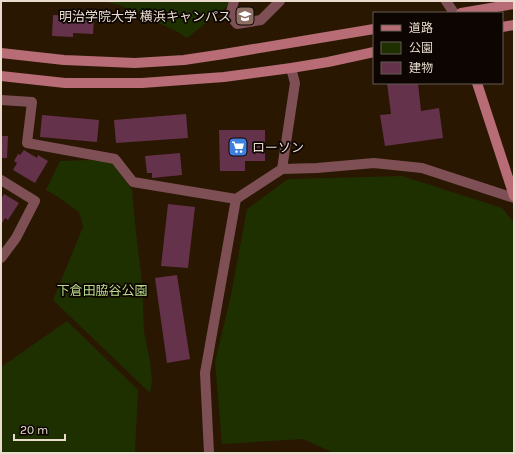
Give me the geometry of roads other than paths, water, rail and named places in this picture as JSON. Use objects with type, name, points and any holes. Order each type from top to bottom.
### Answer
[{"type":"street","points":[[234,1],[230,16],[237,24],[261,20],[280,1]]},
{"type":"street","points":[[446,1],[453,12]]},
{"type":"street","points":[[467,12],[514,4]]},
{"type":"street","points":[[503,27],[514,25]]},
{"type":"street","points":[[1,53],[64,60],[136,63],[184,60],[373,28]]},
{"type":"street","points":[[1,76],[65,83],[142,83],[224,77],[291,68],[373,52]]},
{"type":"street","points":[[282,169],[295,83],[291,68]]},
{"type":"street","points":[[477,84],[514,197]]},
{"type":"street","points":[[1,100],[32,102],[28,143],[115,159],[133,182],[236,200],[282,169],[317,168],[374,163],[422,168],[514,197]]},
{"type":"street","points":[[1,180],[35,201],[16,238],[1,258]]},
{"type":"street","points":[[209,453],[205,373],[236,200]]},
{"type":"place","name":"明治学院大学 横浜キャンパス","points":[[245,16]]},
{"type":"place","name":"ローソン","points":[[238,147]]},
{"type":"park label","name":"下倉田脇谷公園","points":[[102,290]]}]
